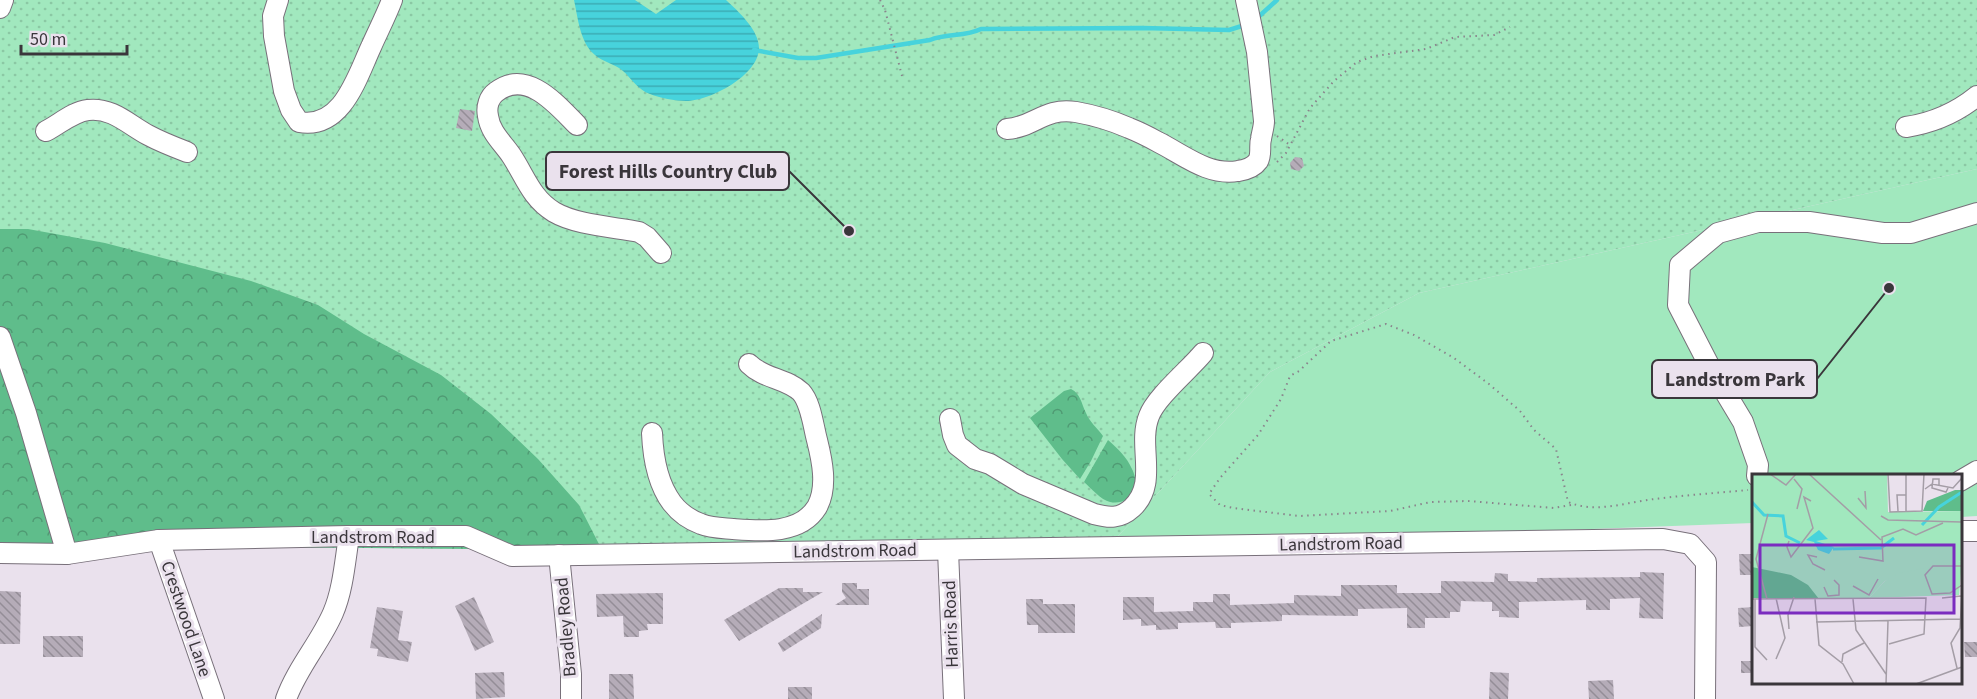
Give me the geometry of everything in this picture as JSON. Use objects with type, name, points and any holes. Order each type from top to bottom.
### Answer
[{"type":"street","points":[[0,8],[3,0]]},
{"type":"street","points":[[278,0],[273,16],[274,36],[284,91],[291,110],[308,123],[333,113],[349,95],[392,0]]},
{"type":"street","points":[[1007,129],[1019,128],[1048,113],[1062,110],[1078,112],[1127,127],[1197,164],[1216,171],[1227,173],[1251,167],[1259,160],[1264,121],[1257,52],[1246,0]]},
{"type":"street","points":[[577,125],[549,98],[536,88],[525,85],[502,88],[493,94],[487,110],[490,126],[539,201],[556,213],[579,221],[639,232],[647,237],[661,253]]},
{"type":"street","points":[[1906,127],[1926,124],[1946,116],[1977,96]]},
{"type":"street","points":[[46,131],[75,114],[96,110],[124,119],[155,139],[187,152]]},
{"type":"street","points":[[1757,474],[1758,465],[1743,422],[1710,367],[1678,305],[1680,265],[1718,233],[1758,222],[1809,222],[1883,233],[1911,233],[1977,213]]},
{"type":"street","points":[[0,337],[26,413],[67,554]]},
{"type":"street","points":[[950,419],[957,445],[975,459],[990,464],[1023,484],[1094,514],[1105,517],[1124,515],[1135,506],[1145,490],[1146,430],[1152,408],[1203,353]]},
{"type":"street","points":[[652,433],[659,478],[666,493],[672,503],[695,522],[719,528],[772,531],[794,525],[810,515],[819,503],[823,486],[819,450],[809,407],[802,393],[791,385],[757,372],[749,364]]},
{"type":"street","points":[[1962,480],[1977,471]]},
{"type":"street","points":[[286,699],[293,681],[333,614],[349,536]]},
{"type":"street","name":"Landstrom Road","points":[[0,553],[67,554],[159,540],[349,536],[466,536],[512,556],[1663,539],[1690,544],[1706,562],[1705,699]]},
{"type":"street","name":"Crestwood Lane","points":[[159,540],[214,699]]},
{"type":"street","name":"Harris Road","points":[[948,550],[954,699]]},
{"type":"street","name":"Bradley Road","points":[[559,555],[571,674],[571,699]]},
{"type":"path","points":[[880,0],[885,10],[902,76]]},
{"type":"path","points":[[1251,167],[1271,165],[1286,153],[1310,108],[1334,81],[1357,62],[1374,56],[1426,49],[1455,37],[1494,35],[1510,27]]},
{"type":"path","points":[[1571,505],[1554,508],[1468,501],[1431,502],[1390,511],[1299,516],[1220,505],[1209,494],[1258,435],[1281,399],[1290,376],[1299,371],[1331,341],[1386,324],[1414,335],[1454,357],[1520,411],[1534,429],[1556,449],[1568,502],[1593,508],[1653,499],[1752,490]]},
{"type":"green space","points":[[0,0],[1977,0],[1977,169],[1419,293],[1270,372],[1108,547],[602,550],[0,545]]},
{"type":"green space","points":[[1977,169],[1977,516],[1962,517],[1962,474],[1752,474],[1752,523],[1108,547],[1270,372],[1419,293]]},
{"type":"green space","points":[[0,229],[28,229],[105,243],[251,281],[318,305],[364,334],[441,375],[491,414],[538,459],[579,505],[602,550],[0,545]]},
{"type":"green space","points":[[1071,389],[1079,396],[1087,416],[1103,436],[1080,479],[1030,418],[1064,391]]},
{"type":"green space","points":[[1108,440],[1125,457],[1134,475],[1135,488],[1129,498],[1124,501],[1110,502],[1103,499],[1084,482]]},
{"type":"water","points":[[574,0],[635,0],[656,14],[676,0],[726,0],[747,21],[756,34],[759,48],[757,58],[751,68],[732,85],[708,97],[686,101],[654,95],[642,90],[623,71],[590,50],[580,30]]},
{"type":"building","points":[[460,109],[475,111],[472,131],[456,128]]},
{"type":"building","points":[[1295,157],[1302,158],[1304,166],[1299,171],[1291,169],[1290,163]]},
{"type":"building","points":[[1739,554],[1752,554],[1752,575],[1740,575]]},
{"type":"building","points":[[1640,572],[1664,573],[1663,619],[1639,618],[1640,598],[1610,599],[1610,610],[1586,610],[1586,600],[1519,602],[1519,618],[1499,617],[1499,611],[1492,611],[1492,602],[1461,601],[1460,612],[1450,612],[1450,618],[1425,618],[1425,628],[1407,628],[1407,608],[1358,609],[1358,616],[1282,615],[1282,621],[1231,623],[1231,628],[1216,628],[1215,622],[1178,623],[1178,629],[1156,630],[1156,625],[1141,626],[1141,619],[1123,620],[1123,597],[1154,597],[1154,612],[1193,611],[1193,602],[1213,602],[1213,594],[1230,594],[1230,605],[1294,603],[1294,595],[1341,596],[1341,585],[1397,585],[1397,593],[1441,593],[1441,581],[1494,582],[1495,573],[1508,574],[1508,581],[1537,582],[1537,578],[1640,577]]},
{"type":"building","points":[[842,583],[857,583],[857,589],[869,589],[869,605],[835,605],[846,598],[842,592]]},
{"type":"building","points":[[779,588],[803,588],[803,592],[823,592],[739,641],[724,620]]},
{"type":"building","points":[[0,591],[21,592],[20,644],[0,644]]},
{"type":"building","points":[[663,593],[663,624],[647,624],[648,630],[639,631],[639,637],[624,637],[623,616],[597,617],[596,594]]},
{"type":"building","points":[[474,597],[494,642],[475,651],[455,606]]},
{"type":"building","points":[[1026,599],[1043,599],[1043,604],[1075,604],[1075,633],[1038,633],[1038,625],[1027,625]]},
{"type":"building","points":[[377,607],[403,611],[398,640],[412,642],[408,662],[377,656],[378,649],[370,648]]},
{"type":"building","points":[[1752,607],[1752,626],[1739,627],[1738,608]]},
{"type":"building","points":[[822,614],[821,628],[783,652],[778,643]]},
{"type":"building","points":[[43,636],[83,636],[83,657],[43,657]]},
{"type":"building","points":[[1964,642],[1977,642],[1977,657],[1965,657]]},
{"type":"building","points":[[1741,661],[1752,661],[1752,673],[1741,673]]},
{"type":"building","points":[[504,672],[505,697],[476,699],[475,673]]},
{"type":"building","points":[[1490,672],[1509,673],[1508,699],[1489,699]]},
{"type":"building","points":[[609,674],[633,674],[634,699],[609,699]]},
{"type":"building","points":[[1613,680],[1614,699],[1589,699],[1588,681]]},
{"type":"building","points":[[788,687],[812,687],[812,699],[788,699]]},
{"type":"waterway","points":[[1255,20],[1277,0]]},
{"type":"waterway","points":[[754,50],[798,58],[816,58],[930,40],[981,29],[1229,30],[1245,25]]},
{"type":"place","name":"Forest Hills Country Club","points":[[849,231]]},
{"type":"place","name":"Landstrom Park","points":[[1889,288]]}]
